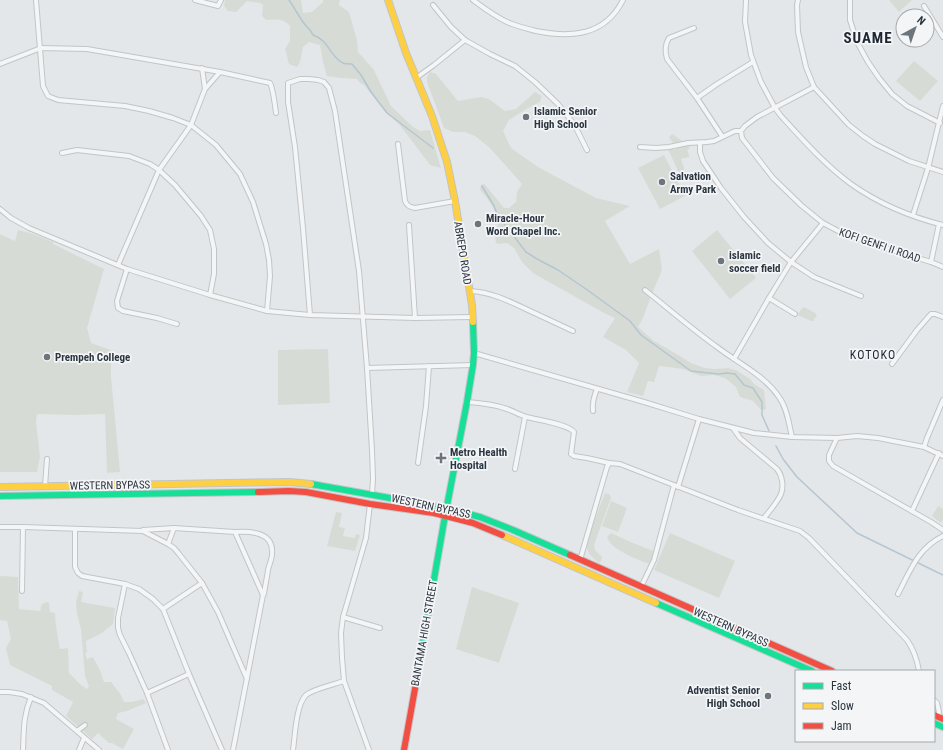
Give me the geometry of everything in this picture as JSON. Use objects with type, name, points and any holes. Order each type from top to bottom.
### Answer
[{"type":"main road","name":"ABREPO ROAD","points":[[388,0],[447,162],[472,305],[474,352],[473,365],[445,516]]},
{"type":"main road","name":"WESTERN BYPASS","points":[[0,487],[282,482],[307,484],[372,494],[446,508],[480,517],[513,530],[641,588],[830,670]]},
{"type":"main road","points":[[282,482],[283,491]]},
{"type":"main road","name":"WESTERN BYPASS","points":[[0,496],[283,491],[306,492],[445,516],[473,523],[498,533],[810,670]]},
{"type":"main road","name":"BANTAMA HIGH STREET","points":[[404,750],[445,516]]},
{"type":"street","points":[[36,0],[43,86],[48,96],[58,100],[125,106],[149,111],[192,125],[216,145],[240,174],[253,202],[266,244],[270,276],[267,310]]},
{"type":"street","points":[[195,0],[218,6],[221,0]]},
{"type":"street","points":[[474,0],[484,9],[512,24],[532,30],[559,35],[577,34],[588,31],[600,25],[610,18],[620,1]]},
{"type":"street","points":[[746,0],[745,22],[751,55],[761,82],[775,108],[824,161],[851,184],[872,198],[894,208],[941,225],[931,262]]},
{"type":"street","points":[[798,0],[798,32],[806,67],[814,87],[849,125],[875,144],[909,161],[943,172]]},
{"type":"street","points":[[850,0],[850,20],[857,42],[879,78],[892,94],[907,106],[940,123]]},
{"type":"street","points":[[433,6],[450,27],[465,40],[515,66],[535,82],[558,104],[574,124],[587,150]]},
{"type":"street","points":[[924,6],[943,37]]},
{"type":"street","points":[[694,28],[669,38],[667,41],[667,59],[697,98],[722,136]]},
{"type":"street","points":[[416,78],[465,40]]},
{"type":"street","points":[[0,64],[41,48],[87,48],[202,68],[270,84],[275,102],[276,113]]},
{"type":"street","points":[[697,98],[753,62]]},
{"type":"street","points":[[202,68],[205,89]]},
{"type":"street","points":[[118,266],[159,170],[192,125],[205,89],[220,72]]},
{"type":"street","points":[[310,315],[295,147],[288,102],[288,83],[300,79],[318,80],[324,82],[329,88],[335,111],[359,271],[372,450],[372,494]]},
{"type":"street","points":[[640,147],[669,147],[688,143],[714,141],[735,131],[741,131],[745,126],[758,117],[814,87]]},
{"type":"street","points":[[913,215],[928,168],[943,106]]},
{"type":"street","name":"KOFI GENFI II ROAD","points":[[741,131],[742,138],[773,178],[802,206],[823,223],[842,233],[943,267]]},
{"type":"street","points":[[700,142],[700,152],[703,161],[721,188],[744,217],[768,243],[791,262],[814,276],[861,296]]},
{"type":"street","points":[[398,144],[405,201],[407,205],[415,208],[455,201]]},
{"type":"street","points":[[62,153],[77,150],[129,156],[150,164],[175,185],[201,216],[210,230],[214,249],[214,274],[210,295]]},
{"type":"street","points":[[0,209],[11,218],[29,228],[118,266],[210,295],[267,310],[310,315],[472,318]]},
{"type":"street","points":[[734,358],[791,262],[823,223]]},
{"type":"street","points":[[409,225],[415,318]]},
{"type":"street","points":[[127,269],[117,301],[118,308],[123,311],[177,324]]},
{"type":"street","points":[[645,290],[717,347],[772,387],[786,410],[792,437]]},
{"type":"street","points":[[470,292],[490,294],[504,299],[573,331]]},
{"type":"street","points":[[769,298],[795,314]]},
{"type":"street","points":[[892,364],[931,314],[943,317]]},
{"type":"street","points":[[474,352],[699,419],[754,433],[792,437],[837,438],[857,436],[878,438],[924,447],[941,454],[912,511]]},
{"type":"street","points":[[367,368],[473,365]]},
{"type":"street","points":[[418,463],[426,406],[429,366]]},
{"type":"street","points":[[593,411],[593,399],[597,388]]},
{"type":"street","points":[[924,447],[943,400]]},
{"type":"street","points":[[467,402],[489,404],[504,408],[525,417],[571,428],[574,432],[571,454],[574,456],[609,464],[620,464],[738,510],[800,531],[809,538],[907,640],[913,648],[919,670]]},
{"type":"street","points":[[515,469],[525,417]]},
{"type":"street","points":[[641,588],[654,560],[676,486],[699,419]]},
{"type":"street","points":[[733,428],[740,438],[781,474],[781,494],[764,518]]},
{"type":"street","points":[[837,438],[829,456],[829,461],[833,466],[943,530]]},
{"type":"street","points":[[45,487],[46,458]]},
{"type":"street","points":[[580,560],[602,481],[609,464]]},
{"type":"street","points":[[369,750],[344,681],[341,633],[343,617],[366,538],[370,504]]},
{"type":"street","points":[[0,527],[143,530],[174,528],[235,532],[246,531],[257,532],[264,536],[269,541],[272,554],[233,750]]},
{"type":"street","points":[[22,591],[23,527]]},
{"type":"street","points":[[168,544],[174,528]]},
{"type":"street","points":[[75,529],[75,567],[78,573],[82,576],[125,584],[139,589],[146,593],[163,609],[222,750]]},
{"type":"street","points":[[143,530],[174,548],[202,583],[218,612],[247,679]]},
{"type":"street","points":[[235,532],[263,595]]},
{"type":"street","points":[[898,594],[921,552],[943,536]]},
{"type":"street","points":[[163,609],[202,583]]},
{"type":"street","points":[[125,584],[118,618],[118,628],[147,693],[168,750]]},
{"type":"street","points":[[343,617],[380,628]]},
{"type":"street","points":[[147,693],[189,674]]},
{"type":"street","points":[[293,750],[298,711],[301,702],[306,695],[315,690],[344,681]]},
{"type":"street","points":[[0,692],[10,692],[31,697],[44,703],[99,750]]},
{"type":"street","points":[[23,750],[24,720],[27,706],[31,697]]},
{"type":"street","points":[[935,701],[939,712],[938,717]]},
{"type":"street","points":[[77,731],[85,725]]},
{"type":"street","points":[[79,750],[84,738]]},
{"type":"shaded area","points":[[225,0],[301,0],[303,13],[312,12],[323,2],[323,0],[340,0],[339,5],[349,12],[357,40],[358,52],[374,70],[391,106],[413,127],[420,131],[430,130],[441,168],[430,165],[399,124],[385,111],[364,85],[357,79],[327,76],[320,45],[309,42],[303,47],[300,62],[297,67],[289,64],[285,49],[290,41],[290,26],[280,20],[266,20],[262,16],[263,5],[260,3],[247,1],[236,12],[228,11],[224,6]]},
{"type":"shaded area","points":[[889,0],[912,0],[903,8],[896,8]]},
{"type":"shaded area","points":[[914,61],[938,81],[920,101],[896,81]]},
{"type":"shaded area","points":[[430,72],[436,74],[458,101],[481,97],[489,99],[505,111],[516,109],[535,92],[542,96],[540,102],[509,120],[503,131],[511,148],[538,167],[596,198],[630,206],[605,221],[630,264],[659,249],[662,270],[638,327],[654,341],[691,363],[705,368],[728,368],[736,370],[750,379],[754,384],[764,390],[766,410],[760,409],[753,401],[740,397],[736,387],[725,378],[714,375],[701,376],[683,369],[659,366],[654,382],[648,381],[643,396],[627,392],[639,363],[626,350],[603,337],[615,318],[533,273],[522,262],[514,248],[507,243],[496,243],[495,235],[498,224],[497,215],[480,190],[481,185],[484,184],[487,187],[504,208],[509,208],[516,202],[517,192],[522,184],[490,148],[475,136],[465,132],[453,132],[444,128],[427,82],[427,77]]},
{"type":"shaded area","points":[[672,134],[687,144],[690,148],[687,150],[689,157],[681,159],[684,168],[683,173],[678,171],[668,149],[671,148],[675,150],[677,147],[669,137]]},
{"type":"shaded area","name":"Salvation Army Park","points":[[664,155],[685,196],[660,209],[638,168]]},
{"type":"shaded area","name":"Prempeh College","points":[[18,230],[53,242],[53,244],[104,269],[87,328],[91,343],[111,350],[111,377],[120,472],[107,473],[105,414],[37,414],[36,422],[40,457],[37,472],[0,472],[0,234],[15,241]]},
{"type":"shaded area","name":"islamic soccer field","points":[[717,230],[756,278],[730,299],[692,251]]},
{"type":"shaded area","points":[[804,307],[817,315],[813,321],[798,315]]},
{"type":"shaded area","points":[[328,349],[330,403],[278,405],[278,350]]},
{"type":"shaded area","points":[[605,493],[609,494],[611,498],[594,545],[595,550],[602,557],[599,563],[590,555],[586,547],[588,537]]},
{"type":"shaded area","points":[[611,501],[627,508],[618,532],[602,526]]},
{"type":"shaded area","points":[[938,506],[943,509],[943,520],[941,523],[932,516]]},
{"type":"shaded area","points":[[336,512],[342,513],[339,527],[345,528],[343,536],[355,538],[356,534],[360,535],[355,551],[327,546]]},
{"type":"shaded area","points":[[611,533],[656,552],[657,558],[653,565],[626,554],[612,545],[607,537]]},
{"type":"shaded area","points":[[670,533],[735,561],[719,598],[654,570]]},
{"type":"shaded area","points":[[0,576],[18,577],[19,609],[40,611],[42,604],[47,602],[49,603],[50,612],[55,613],[60,649],[68,648],[69,673],[87,689],[89,686],[85,676],[81,629],[77,614],[76,602],[79,591],[83,592],[81,602],[115,608],[113,624],[102,633],[86,641],[87,652],[85,654],[87,659],[93,657],[104,682],[111,682],[121,695],[124,702],[132,702],[143,699],[146,703],[118,713],[116,719],[134,729],[123,749],[109,743],[98,733],[92,739],[66,716],[73,702],[52,690],[52,686],[10,665],[6,648],[11,639],[7,621],[0,620]]},
{"type":"shaded area","points":[[472,587],[519,603],[499,663],[456,649]]},
{"type":"waterway","points":[[289,0],[304,24],[313,35],[323,41],[339,60],[344,63],[352,64],[387,113],[433,148]]},
{"type":"waterway","points":[[482,186],[498,216],[526,252],[558,270],[586,289],[630,321],[641,335],[691,371],[735,374],[744,385],[753,388],[762,402],[762,415],[769,431]]},
{"type":"waterway","points":[[776,446],[783,459],[797,477],[857,533],[943,575]]},
{"type":"traffic: fast","points":[[416,683],[473,365],[473,322]]},
{"type":"traffic: fast","points":[[311,484],[446,508],[480,517],[570,555]]},
{"type":"traffic: fast","points":[[0,496],[258,492]]},
{"type":"traffic: fast","points":[[656,603],[810,670]]},
{"type":"traffic: fast","points":[[935,723],[943,727]]},
{"type":"traffic: slow","points":[[388,0],[406,53],[432,116],[447,162],[472,305],[473,322]]},
{"type":"traffic: slow","points":[[0,487],[289,482],[311,484]]},
{"type":"traffic: slow","points":[[502,535],[656,603]]},
{"type":"traffic: jam","points":[[258,492],[306,492],[370,504],[434,513],[473,523],[502,535]]},
{"type":"traffic: jam","points":[[570,555],[830,670]]},
{"type":"traffic: jam","points":[[404,750],[416,683]]},
{"type":"traffic: jam","points":[[935,715],[943,719]]},
{"type":"place","name":"Islamic Senior High School","points":[[526,117]]},
{"type":"place","name":"Salvation Army Park","points":[[662,182]]},
{"type":"place","name":"Miracle-Hour Word Chapel Inc.","points":[[478,224]]},
{"type":"place","name":"islamic soccer field","points":[[721,261]]},
{"type":"place","name":"Prempeh College","points":[[47,357]]},
{"type":"place","name":"Metro Health Hospital","points":[[441,458]]},
{"type":"place","name":"Adventist Senior High School","points":[[768,696]]},
{"type":"district","name":"SUAME","points":[[868,38]]},
{"type":"district","name":"KOTOKO","points":[[873,355]]}]
